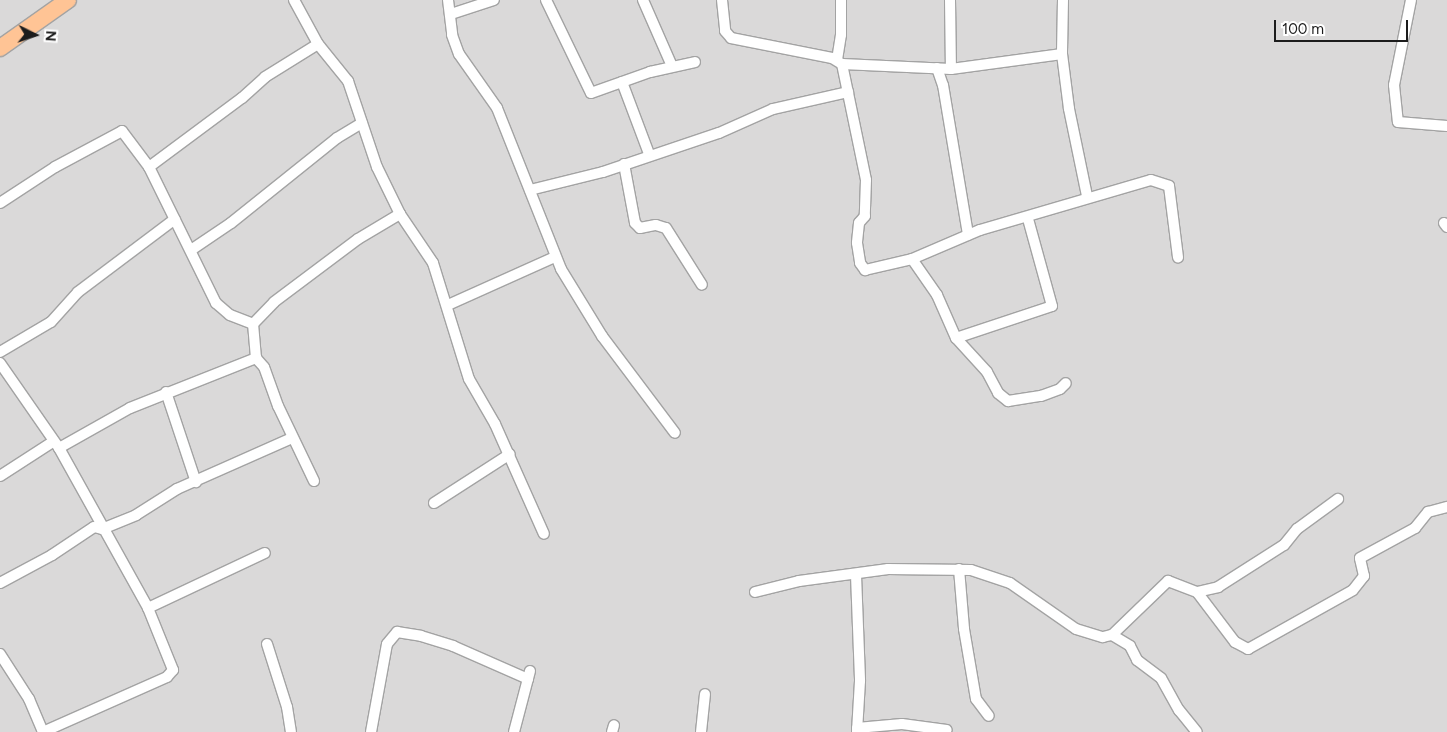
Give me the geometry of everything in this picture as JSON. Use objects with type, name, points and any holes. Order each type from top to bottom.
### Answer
[{"type":"main road","points":[[0,48],[68,0]]},
{"type":"street","points":[[294,0],[318,44],[348,81],[377,167],[400,214],[433,263],[448,305],[469,378],[510,454],[544,534]]},
{"type":"street","points":[[448,0],[452,35],[459,54],[497,108],[555,257],[602,336],[675,433]]},
{"type":"street","points":[[451,14],[494,0]]},
{"type":"street","points":[[546,0],[590,92],[599,92],[622,82],[672,66],[695,62]]},
{"type":"street","points":[[642,0],[672,66]]},
{"type":"street","points":[[722,0],[725,31],[731,38],[840,62],[950,69],[1062,54]]},
{"type":"street","points":[[841,0],[840,62],[866,180],[865,216],[860,223],[856,244],[860,264],[865,270],[912,259],[968,235],[1028,219],[1087,196],[1151,180],[1166,182],[1172,196],[1178,257]]},
{"type":"street","points":[[950,0],[950,69]]},
{"type":"street","points":[[1063,0],[1062,54],[1069,109],[1087,196]]},
{"type":"street","points":[[1410,0],[1394,85],[1398,122],[1447,126]]},
{"type":"street","points":[[149,167],[242,98],[265,77],[318,44]]},
{"type":"street","points":[[937,68],[943,85],[968,235]]},
{"type":"street","points":[[622,82],[649,154]]},
{"type":"street","points":[[530,190],[624,164],[649,154],[718,133],[774,109],[848,92]]},
{"type":"street","points":[[191,250],[231,223],[337,138],[362,123]]},
{"type":"street","points":[[0,203],[120,131],[125,133],[149,167],[216,302],[230,315],[253,324]]},
{"type":"street","points":[[624,164],[635,223],[640,228],[656,225],[666,228],[702,285]]},
{"type":"street","points":[[314,482],[292,438],[264,367],[256,358],[253,324],[274,302],[358,238],[400,214]]},
{"type":"street","points":[[0,352],[51,322],[78,292],[175,219]]},
{"type":"street","points":[[956,338],[1052,306],[1028,219]]},
{"type":"street","points":[[448,305],[555,257]]},
{"type":"street","points":[[912,259],[937,295],[956,338],[987,372],[998,393],[1008,401],[1040,396],[1060,389],[1066,383]]},
{"type":"street","points":[[0,476],[56,445],[130,408],[166,392],[256,358]]},
{"type":"street","points":[[0,364],[56,445],[148,608],[173,667],[172,673],[43,732],[29,699],[0,654]]},
{"type":"street","points":[[166,392],[196,482]]},
{"type":"street","points":[[0,583],[52,555],[94,527],[102,529],[136,515],[177,489],[292,438]]},
{"type":"street","points":[[434,503],[510,454]]},
{"type":"street","points":[[1197,592],[1218,587],[1284,544],[1297,529],[1338,499]]},
{"type":"street","points":[[1112,635],[1168,581],[1197,592],[1235,642],[1248,649],[1353,590],[1364,576],[1360,558],[1415,528],[1428,512],[1447,508]]},
{"type":"street","points":[[148,608],[265,553]]},
{"type":"street","points":[[754,592],[799,581],[856,575],[888,569],[959,569],[990,574],[1010,583],[1076,629],[1094,636],[1112,635],[1130,646],[1137,660],[1161,678],[1179,710],[1197,732]]},
{"type":"street","points":[[959,569],[964,629],[976,699],[988,716]]},
{"type":"street","points":[[856,575],[855,600],[860,681],[857,730],[902,724],[947,730]]},
{"type":"street","points":[[371,732],[386,644],[397,632],[421,636],[453,646],[529,675],[514,732]]},
{"type":"street","points":[[267,644],[287,707],[291,732]]},
{"type":"street","points":[[701,732],[705,694]]},
{"type":"shaded area","points":[[0,0],[1447,0],[1447,732],[0,732]]}]
